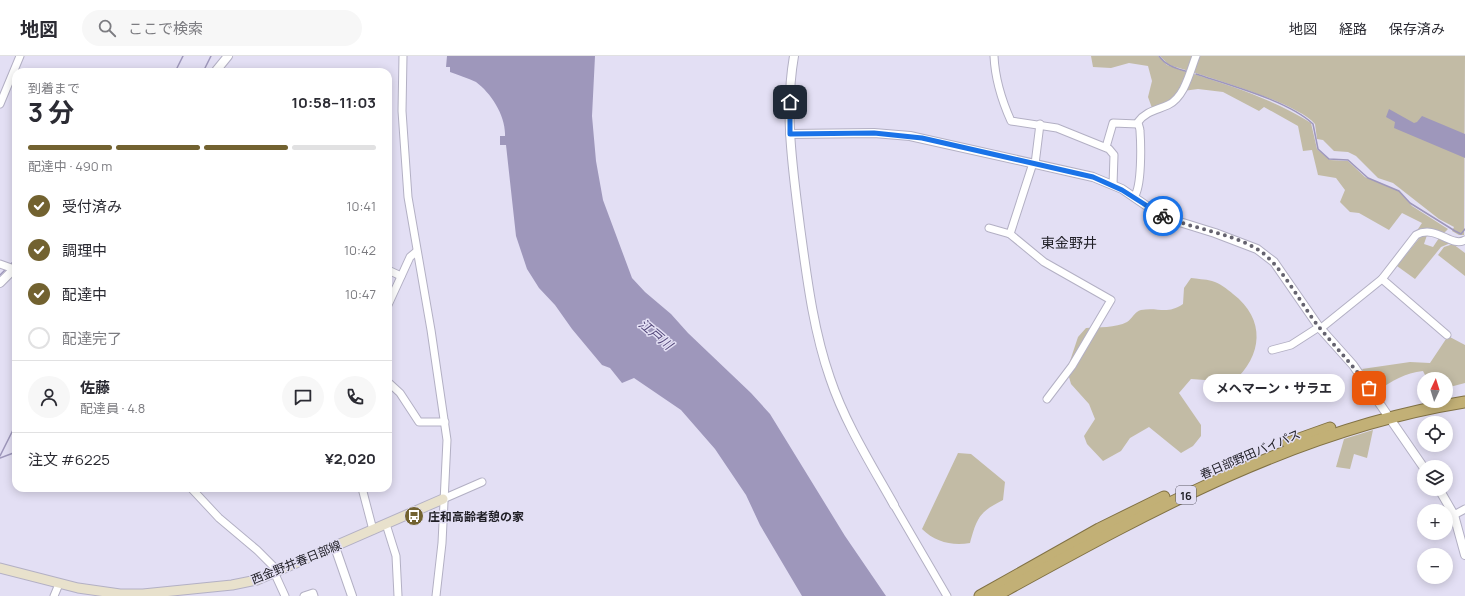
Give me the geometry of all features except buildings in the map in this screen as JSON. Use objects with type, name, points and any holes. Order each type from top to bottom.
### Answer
[{"type":"highway","points":[[1453,397],[1465,395]]},
{"type":"highway","name":"春日部野田バイパス","points":[[995,596],[1153,511],[1244,468],[1386,415],[1465,402]]},
{"type":"highway","name":"春日部野田バイパス","points":[[980,596],[1099,529],[1248,458],[1315,433],[1417,406]]},
{"type":"main road","name":"西金野井春日部線","points":[[0,568],[98,594],[184,593],[245,583],[276,572],[443,499]]},
{"type":"street","points":[[15,68],[20,56]]},
{"type":"street","points":[[219,68],[228,56]]},
{"type":"street","points":[[403,56],[402,111],[408,197],[416,252],[430,324],[447,440],[442,543],[436,596]]},
{"type":"street","points":[[794,56],[790,102],[790,134],[813,317],[826,364],[833,386],[855,432],[894,505],[947,596]]},
{"type":"street","points":[[994,56],[995,70],[1000,92],[1011,121],[1040,124],[1071,132],[1111,150],[1114,155],[1113,185]]},
{"type":"street","points":[[1134,197],[1138,192],[1140,166],[1139,120],[1153,110],[1170,105],[1190,75],[1196,56]]},
{"type":"street","points":[[0,104],[12,75]]},
{"type":"street","points":[[1106,147],[1112,123],[1138,124]]},
{"type":"street","points":[[1010,234],[1034,164],[1040,124]]},
{"type":"street","points":[[790,134],[899,134],[1093,177],[1113,185],[1157,213],[1170,219],[1230,238],[1263,252],[1274,262],[1320,328],[1353,365],[1418,460]]},
{"type":"street","points":[[989,228],[1010,234],[1044,262],[1111,300],[1072,366],[1047,399]]},
{"type":"street","points":[[1272,350],[1291,345],[1320,328],[1382,279],[1416,235],[1424,231],[1461,242],[1465,240]]},
{"type":"street","points":[[392,296],[410,257],[416,252]]},
{"type":"street","points":[[0,264],[12,267]]},
{"type":"street","points":[[0,283],[12,271]]},
{"type":"street","points":[[392,272],[401,276]]},
{"type":"street","points":[[1382,279],[1447,334]]},
{"type":"street","points":[[392,386],[400,393],[419,422],[445,422]]},
{"type":"street","points":[[443,499],[482,482]]},
{"type":"street","points":[[195,492],[218,518],[257,550],[276,572],[285,596]]},
{"type":"street","points":[[363,492],[373,530]]},
{"type":"street","points":[[1443,496],[1454,515],[1465,555]]},
{"type":"street","points":[[1454,515],[1465,509]]},
{"type":"street","points":[[386,524],[396,556],[398,596]]},
{"type":"street","points":[[335,547],[352,596]]},
{"type":"street","points":[[54,596],[59,584]]},
{"type":"street","points":[[304,596],[313,593],[314,596]]},
{"type":"shaded area","points":[[1091,56],[1158,56],[1167,65],[1189,73],[1173,100],[1152,108],[1148,97],[1152,81],[1148,66],[1129,63],[1111,68],[1093,67]]},
{"type":"shaded area","points":[[1160,56],[1194,56],[1189,71],[1169,65]]},
{"type":"shaded area","points":[[1199,56],[1465,56],[1464,235],[1459,235],[1452,231],[1454,227],[1439,219],[1393,183],[1378,178],[1356,156],[1348,152],[1334,151],[1323,140],[1317,139],[1315,124],[1292,108],[1239,87],[1193,72]]},
{"type":"shaded area","points":[[1194,74],[1269,101],[1311,123],[1317,149],[1330,160],[1348,161],[1365,177],[1399,191],[1412,206],[1448,229],[1443,234],[1422,228],[1416,232],[1422,223],[1402,213],[1389,230],[1359,213],[1350,212],[1340,202],[1345,190],[1336,178],[1318,175],[1312,150],[1303,151],[1298,126],[1264,107],[1259,111],[1223,92],[1198,89],[1183,91]]},
{"type":"shaded area","points":[[1427,235],[1424,244],[1433,247],[1439,238],[1453,242],[1441,247],[1415,279],[1397,266],[1421,236]]},
{"type":"shaded area","points":[[1453,244],[1465,253],[1465,276],[1438,255],[1444,247]]},
{"type":"shaded area","points":[[1191,278],[1209,280],[1218,283],[1244,304],[1251,315],[1257,338],[1255,349],[1250,361],[1243,372],[1233,382],[1191,379],[1179,393],[1201,425],[1201,436],[1193,446],[1181,453],[1149,427],[1130,438],[1121,451],[1103,461],[1087,444],[1084,436],[1095,419],[1089,404],[1071,384],[1067,370],[1078,337],[1086,328],[1123,324],[1129,321],[1137,312],[1141,310],[1167,310],[1183,304],[1184,288]]},
{"type":"shaded area","points":[[1448,336],[1465,345],[1465,383],[1453,386],[1453,372],[1423,371],[1399,378],[1377,391],[1362,369],[1410,362],[1430,363]]},
{"type":"shaded area","points":[[1373,430],[1367,458],[1354,454],[1350,469],[1336,467],[1344,439]]},
{"type":"shaded area","points":[[958,453],[971,454],[1005,482],[1003,500],[984,512],[977,522],[970,543],[963,544],[938,540],[922,529]]},
{"type":"water","name":"江戸川","points":[[447,56],[595,56],[592,116],[596,161],[603,200],[632,278],[645,292],[671,314],[688,333],[751,393],[770,414],[845,536],[886,596],[802,596],[760,525],[746,495],[715,449],[681,410],[634,378],[622,383],[610,368],[602,365],[572,329],[555,305],[539,288],[527,269],[516,236],[506,145],[500,145],[500,136],[505,136],[505,128],[500,113],[487,92],[476,82],[450,72],[450,67],[446,67]]},
{"type":"water","points":[[1389,109],[1414,123],[1417,122],[1422,116],[1465,134],[1465,158],[1394,128],[1395,122],[1386,117]]},
{"type":"waterway","points":[[177,68],[183,56]]},
{"type":"waterway","points":[[205,68],[211,56]]},
{"type":"waterway","points":[[1159,56],[1175,68],[1188,72]]},
{"type":"waterway","points":[[1196,74],[1258,94],[1289,108],[1313,124],[1318,149],[1329,159],[1348,160],[1368,178],[1399,191],[1410,203],[1455,231],[1461,234],[1465,229]]},
{"type":"waterway","points":[[0,275],[6,269]]},
{"type":"waterway","points":[[0,456],[12,432]]},
{"type":"waterway","points":[[0,458],[12,454]]},
{"type":"way so far","points":[[1163,216],[1195,228],[1253,246],[1263,252],[1274,262],[1319,327],[1353,365],[1369,388]]},
{"type":"place","name":"メヘマーン・サラエ","points":[[1369,388]]},
{"type":"place","name":"庄和高齢者憩の家","points":[[414,516]]},
{"type":"district","name":"東金野井","points":[[1069,242]]},
{"type":"route","points":[[790,102],[790,134],[874,133],[899,134],[922,138],[1106,181],[1163,216]]}]
